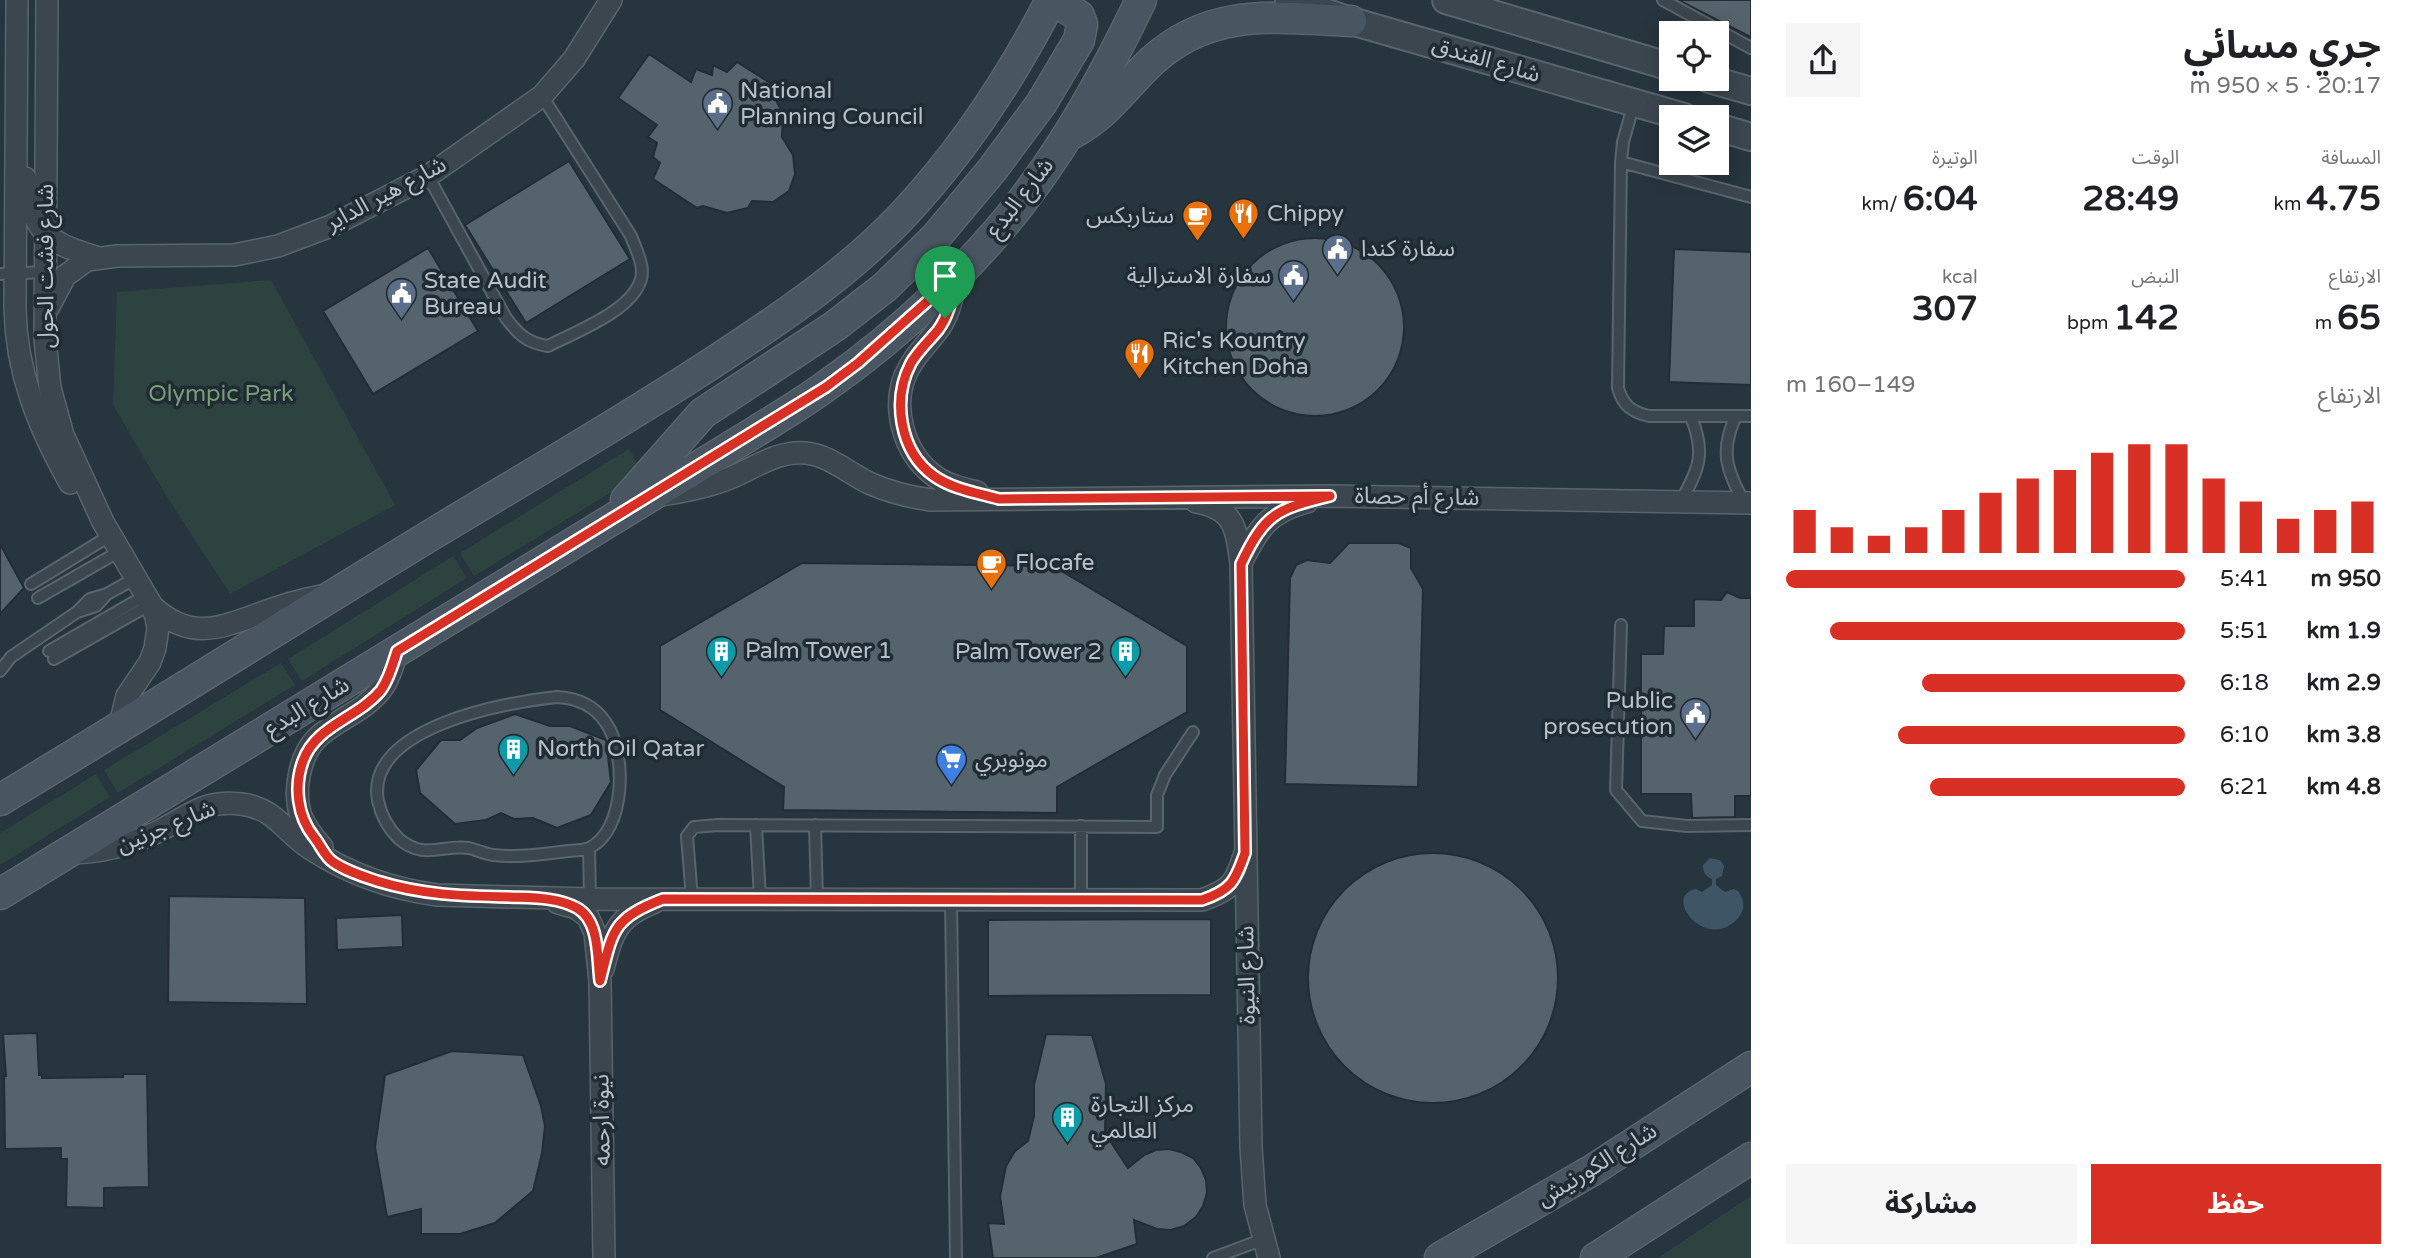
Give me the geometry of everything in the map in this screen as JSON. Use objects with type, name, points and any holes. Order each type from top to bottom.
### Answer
[{"type":"main road","name":"شارع البدع","points":[[0,894],[605,524],[826,387],[858,363],[958,274],[1032,189],[1114,56],[1141,0]]},
{"type":"main road","points":[[0,800],[673,388],[803,303],[857,259],[902,216],[977,127],[1051,1],[1079,16],[1082,24],[1079,40],[1041,104],[992,170],[935,238],[885,287],[835,326],[703,413],[605,524]]},
{"type":"main road","points":[[1066,137],[1092,122],[1115,102],[1153,61],[1174,44],[1200,29],[1242,19],[1269,17],[1351,21]]},
{"type":"main road","name":"شارع الكورنيش","points":[[1440,1258],[1591,1171],[1751,1067]]},
{"type":"main road","points":[[1596,1258],[1751,1158]]},
{"type":"street","name":"شارع فشت الحول","points":[[17,0],[16,145],[7,308],[36,415],[57,460],[81,501],[111,536]]},
{"type":"street","name":"شارع فشت الحول","points":[[47,0],[46,313],[47,363],[55,411],[72,457],[111,536],[146,596],[158,628],[150,662],[127,696],[119,728]]},
{"type":"street","name":"شارع هير الداير","points":[[46,235],[70,248],[96,257],[234,255],[278,246],[331,226],[428,176],[542,96],[574,59],[611,0]]},
{"type":"street","name":"شارع الفندق","points":[[1289,0],[1351,21],[1659,110]]},
{"type":"street","name":"شارع الفندق","points":[[1446,0],[1659,63]]},
{"type":"street","points":[[1729,84],[1749,90]]},
{"type":"street","points":[[1729,131],[1751,137]]},
{"type":"street","points":[[16,145],[32,212],[46,235]]},
{"type":"street","points":[[46,313],[65,276],[79,264],[96,257]]},
{"type":"street","name":"شارع أم حصاة","points":[[958,274],[945,318],[912,361],[904,378],[901,419],[914,454],[933,475],[948,484],[999,499]]},
{"type":"street","name":"شارع أم حصاة","points":[[646,498],[721,482],[766,460],[805,453],[820,456],[870,483],[912,498],[932,500],[1330,496],[1747,503]]},
{"type":"street","name":"شارع النيوة","points":[[1166,496],[1207,504],[1230,517],[1241,564],[1252,1180],[1255,1205],[1266,1248]]},
{"type":"street","name":"شارع النيوة","points":[[1241,564],[1254,538],[1266,521],[1276,513],[1297,504],[1330,496]]},
{"type":"street","name":"شارع فشت الحول","points":[[146,596],[180,625],[214,629],[293,602],[335,593]]},
{"type":"street","points":[[330,861],[301,814],[299,777],[303,759],[315,740],[364,706],[380,691],[390,673],[397,651]]},
{"type":"street","name":"شارع جرنين","points":[[68,853],[93,853],[119,848],[158,832],[191,811],[215,803],[243,804],[274,815],[308,847],[330,861],[359,875],[415,892],[437,895],[590,899],[1202,900],[1223,892],[1234,881],[1245,853]]},
{"type":"street","name":"نيوة ارحمه","points":[[543,898],[576,908],[588,918],[594,933],[600,981],[604,1258]]},
{"type":"street","name":"نيوة ارحمه","points":[[600,981],[610,940],[622,921],[641,908],[663,899]]},
{"type":"lane","points":[[1663,0],[1751,48]]},
{"type":"lane","points":[[428,176],[506,318],[519,335],[536,344],[548,346],[615,312],[640,285],[642,270],[638,255],[631,236],[542,96]]},
{"type":"lane","points":[[1634,103],[1623,142],[1621,162],[1618,388],[1621,399],[1637,414],[1648,416],[1751,416]]},
{"type":"lane","points":[[1621,162],[1751,197]]},
{"type":"lane","points":[[7,274],[46,272]]},
{"type":"lane","points":[[1736,416],[1729,432],[1726,459],[1728,472],[1747,503]]},
{"type":"lane","points":[[1681,501],[1695,477],[1700,453],[1699,440],[1691,417]]},
{"type":"lane","points":[[31,584],[111,536]]},
{"type":"lane","points":[[38,598],[111,536]]},
{"type":"lane","points":[[0,671],[11,657],[77,612],[90,598],[107,594],[146,596]]},
{"type":"lane","points":[[51,655],[146,596]]},
{"type":"lane","points":[[1621,625],[1616,790],[1642,821],[1687,826],[1751,825]]},
{"type":"lane","points":[[589,848],[520,856],[491,854],[468,848],[435,852],[410,846],[397,837],[386,824],[377,793],[379,777],[388,760],[409,742],[435,726],[460,716],[538,699],[571,698],[584,702],[606,723],[617,748],[619,768],[614,820],[606,833],[589,848],[590,899]]},
{"type":"lane","points":[[692,899],[687,836],[694,827],[1157,827],[1157,795],[1165,775],[1193,732]]},
{"type":"lane","points":[[756,825],[760,899]]},
{"type":"lane","points":[[816,825],[817,899]]},
{"type":"lane","points":[[1081,826],[1081,900]]},
{"type":"lane","points":[[951,900],[956,1258]]},
{"type":"lane","points":[[1213,1258],[1266,1248]]},
{"type":"green space","name":"Olympic Park","points":[[271,280],[395,505],[230,594],[164,492],[113,405],[117,292]]},
{"type":"green space","points":[[629,449],[643,473],[474,576],[460,553]]},
{"type":"green space","points":[[453,556],[467,578],[302,681],[288,659]]},
{"type":"green space","points":[[281,663],[295,685],[118,793],[104,770]]},
{"type":"green space","points":[[96,774],[110,797],[0,865],[0,833]]},
{"type":"green space","points":[[1751,1196],[1751,1258],[1658,1258]]},
{"type":"water","points":[[1710,858],[1720,860],[1724,866],[1722,876],[1716,879],[1716,885],[1725,892],[1734,889],[1738,891],[1743,904],[1739,917],[1727,927],[1714,930],[1692,919],[1683,901],[1686,893],[1696,889],[1702,892],[1712,885],[1712,879],[1706,875],[1703,867]]},
{"type":"building","points":[[1679,0],[1751,0],[1751,37],[1729,26],[1729,21],[1719,21]]},
{"type":"building","name":"National Planning Council","points":[[649,54],[691,82],[696,69],[712,75],[713,65],[727,72],[737,62],[783,91],[777,102],[783,114],[782,137],[793,155],[795,174],[789,191],[773,202],[752,201],[748,208],[727,213],[703,206],[697,208],[653,179],[660,163],[653,157],[657,143],[648,137],[657,125],[618,98]]},
{"type":"building","points":[[569,161],[630,259],[526,323],[465,225]]},
{"type":"building","points":[[1315,238],[1349,245],[1378,264],[1397,293],[1404,327],[1397,361],[1378,390],[1349,409],[1315,416],[1281,409],[1252,390],[1233,361],[1226,327],[1233,293],[1252,264],[1281,245]]},
{"type":"building","name":"State Audit Bureau","points":[[428,248],[478,331],[373,394],[323,311]]},
{"type":"building","points":[[1674,249],[1751,252],[1751,385],[1669,382]]},
{"type":"building","points":[[1349,543],[1399,543],[1411,548],[1411,568],[1423,589],[1418,787],[1285,784],[1290,578],[1296,565],[1307,560],[1330,563]]},
{"type":"building","points":[[0,544],[24,588],[0,614]]},
{"type":"building","points":[[802,563],[1053,566],[1187,646],[1187,712],[1057,787],[1057,813],[783,810],[784,787],[660,710],[660,646]]},
{"type":"building","name":"Public prosecution","points":[[1727,592],[1740,598],[1751,598],[1751,796],[1735,796],[1735,817],[1692,818],[1691,794],[1641,794],[1641,654],[1663,654],[1664,626],[1694,626],[1694,599],[1721,600]]},
{"type":"building","name":"North Oil Qatar","points":[[515,714],[550,726],[570,726],[606,740],[611,782],[591,815],[557,828],[533,818],[514,819],[501,813],[486,820],[455,824],[420,793],[416,770],[441,740],[460,740],[477,728]]},
{"type":"building","points":[[1433,853],[1469,858],[1492,868],[1512,881],[1530,899],[1553,942],[1558,978],[1553,1014],[1543,1037],[1530,1057],[1512,1075],[1469,1098],[1433,1103],[1397,1098],[1374,1088],[1354,1075],[1336,1057],[1313,1014],[1308,978],[1313,942],[1323,919],[1336,899],[1354,881],[1397,858]]},
{"type":"building","points":[[169,896],[305,898],[307,1004],[168,1002]]},
{"type":"building","points":[[402,915],[403,947],[337,950],[336,918]]},
{"type":"building","points":[[1211,919],[1211,995],[988,996],[988,920]]},
{"type":"building","points":[[37,1033],[39,1075],[42,1075],[42,1078],[147,1074],[149,1187],[104,1188],[104,1208],[66,1207],[67,1159],[61,1159],[61,1148],[5,1149],[6,1076],[3,1034]]},
{"type":"building","name":"مركز التجارة العالمي","points":[[1046,1034],[1092,1035],[1106,1084],[1105,1133],[1128,1168],[1144,1155],[1156,1150],[1169,1149],[1193,1158],[1206,1180],[1207,1193],[1196,1217],[1184,1226],[1171,1230],[1157,1229],[1134,1220],[1137,1244],[1096,1258],[993,1258],[988,1223],[1004,1224],[1000,1196],[1006,1166],[1015,1151],[1028,1141],[1034,1116],[1034,1085]]},
{"type":"building","points":[[452,1051],[523,1055],[545,1126],[542,1153],[533,1191],[495,1223],[460,1234],[421,1234],[421,1209],[387,1217],[375,1147],[385,1075]]},
{"type":"place","name":"National Planning Council","points":[[717,131]]},
{"type":"place","name":"Chippy","points":[[1244,241]]},
{"type":"place","name":"ستاربكس","points":[[1197,243]]},
{"type":"place","name":"سفارة كندا","points":[[1338,276]]},
{"type":"place","name":"سفارة الاسترالية","points":[[1294,303]]},
{"type":"place","name":"State Audit Bureau","points":[[401,321]]},
{"type":"place","name":"Ric's Kountry Kitchen Doha","points":[[1139,381]]},
{"type":"place","name":"Flocafe","points":[[992,590]]},
{"type":"place","name":"Palm Tower 1","points":[[722,678]]},
{"type":"place","name":"Palm Tower 2","points":[[1125,679]]},
{"type":"place","name":"Public prosecution","points":[[1696,741]]},
{"type":"place","name":"North Oil Qatar","points":[[514,776]]},
{"type":"place","name":"مونوبري","points":[[952,787]]},
{"type":"place","name":"مركز التجارة العالمي","points":[[1068,1145]]},
{"type":"route","points":[[958,274],[945,318],[912,361],[904,378],[901,419],[914,454],[933,475],[948,484],[999,499],[1330,496],[1297,504],[1276,513],[1266,521],[1254,538],[1241,564],[1245,853],[1234,881],[1223,892],[1202,900],[663,899],[641,908],[622,921],[610,940],[600,981],[594,933],[588,918],[576,908],[543,898],[415,892],[359,875],[330,861],[301,814],[299,777],[303,759],[315,740],[364,706],[380,691],[386,683],[397,651],[826,387],[858,363],[958,274]]}]
